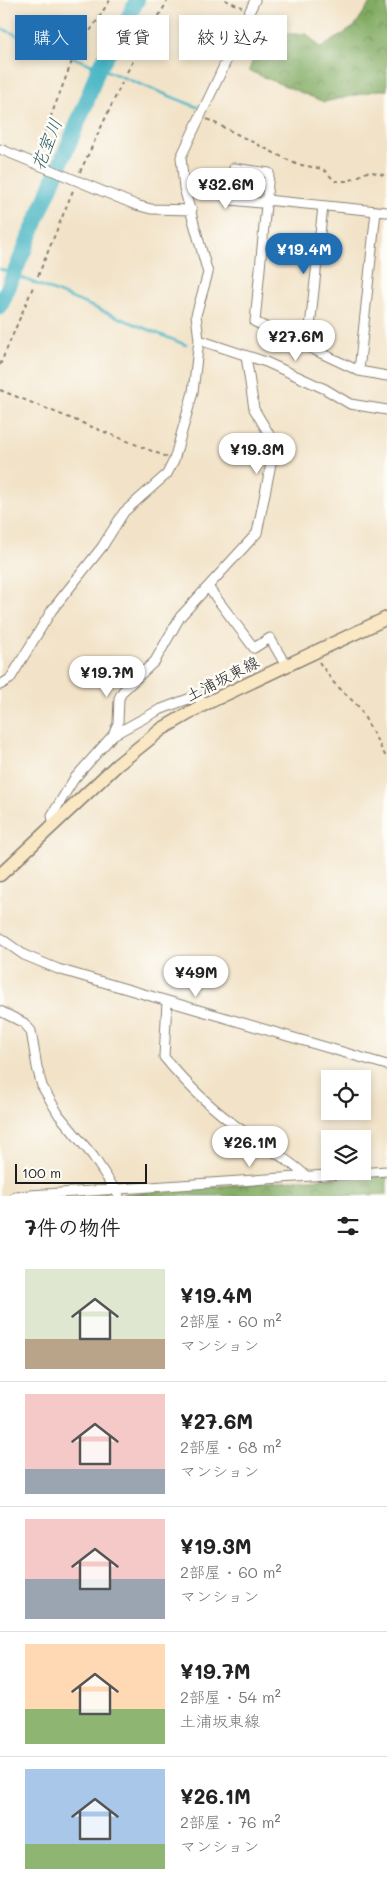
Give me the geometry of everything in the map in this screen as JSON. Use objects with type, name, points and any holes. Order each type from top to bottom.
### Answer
[{"type":"main road","name":"土浦坂東線","points":[[0,875],[143,743],[205,704],[285,664],[387,618]]},
{"type":"street","points":[[0,685],[10,679],[52,610],[102,547],[124,512],[167,474],[174,460],[193,392],[199,340],[196,315],[208,273],[192,210],[184,188],[181,157],[255,0]]},
{"type":"street","points":[[0,149],[136,205],[151,209],[192,210]]},
{"type":"street","points":[[387,212],[266,200],[260,203],[231,200],[234,168],[269,173],[266,200],[255,322],[359,371],[387,376]]},
{"type":"street","points":[[308,346],[322,206]]},
{"type":"street","points":[[359,371],[376,211]]},
{"type":"street","points":[[199,340],[266,362],[325,388],[350,404],[387,410]]},
{"type":"street","points":[[54,826],[52,815],[74,779],[113,735],[118,723],[119,698],[123,690],[155,661],[174,625],[257,533],[275,444],[254,410],[246,356]]},
{"type":"street","points":[[208,587],[254,648],[270,638],[285,664]]},
{"type":"street","points":[[113,735],[159,710],[196,696],[205,704]]},
{"type":"street","points":[[0,938],[24,955],[41,962],[167,1002],[387,1065]]},
{"type":"street","points":[[167,1002],[164,1058],[189,1086],[242,1130],[288,1160],[306,1176]]},
{"type":"street","points":[[0,1011],[24,1023],[31,1031],[42,1086],[59,1115],[93,1156],[117,1193]]},
{"type":"street","points":[[15,1196],[117,1193],[306,1176],[387,1171]]},
{"type":"path","points":[[34,163],[74,56],[110,0]]},
{"type":"path","points":[[127,72],[168,0]]},
{"type":"path","points":[[225,0],[250,10]]},
{"type":"path","points":[[200,116],[296,164],[324,169],[335,181],[348,181],[370,171],[387,176]]},
{"type":"path","points":[[0,365],[33,287]]},
{"type":"path","points":[[0,390],[174,460]]},
{"type":"path","points":[[312,652],[334,683],[359,707],[387,759]]},
{"type":"green space","points":[[372,0],[387,0],[387,90],[324,102],[249,71],[253,60],[287,60],[287,34],[307,34],[321,48],[354,27]]},
{"type":"green space","points":[[387,1175],[387,1194],[338,1196],[124,1196],[123,1194],[293,1180],[371,1180],[371,1176]]},
{"type":"waterway","name":"花室川","points":[[0,307],[86,103],[98,69],[116,42],[137,0]]},
{"type":"waterway","name":"花室川","points":[[0,28],[197,107]]},
{"type":"waterway","points":[[0,269],[186,345]]}]
